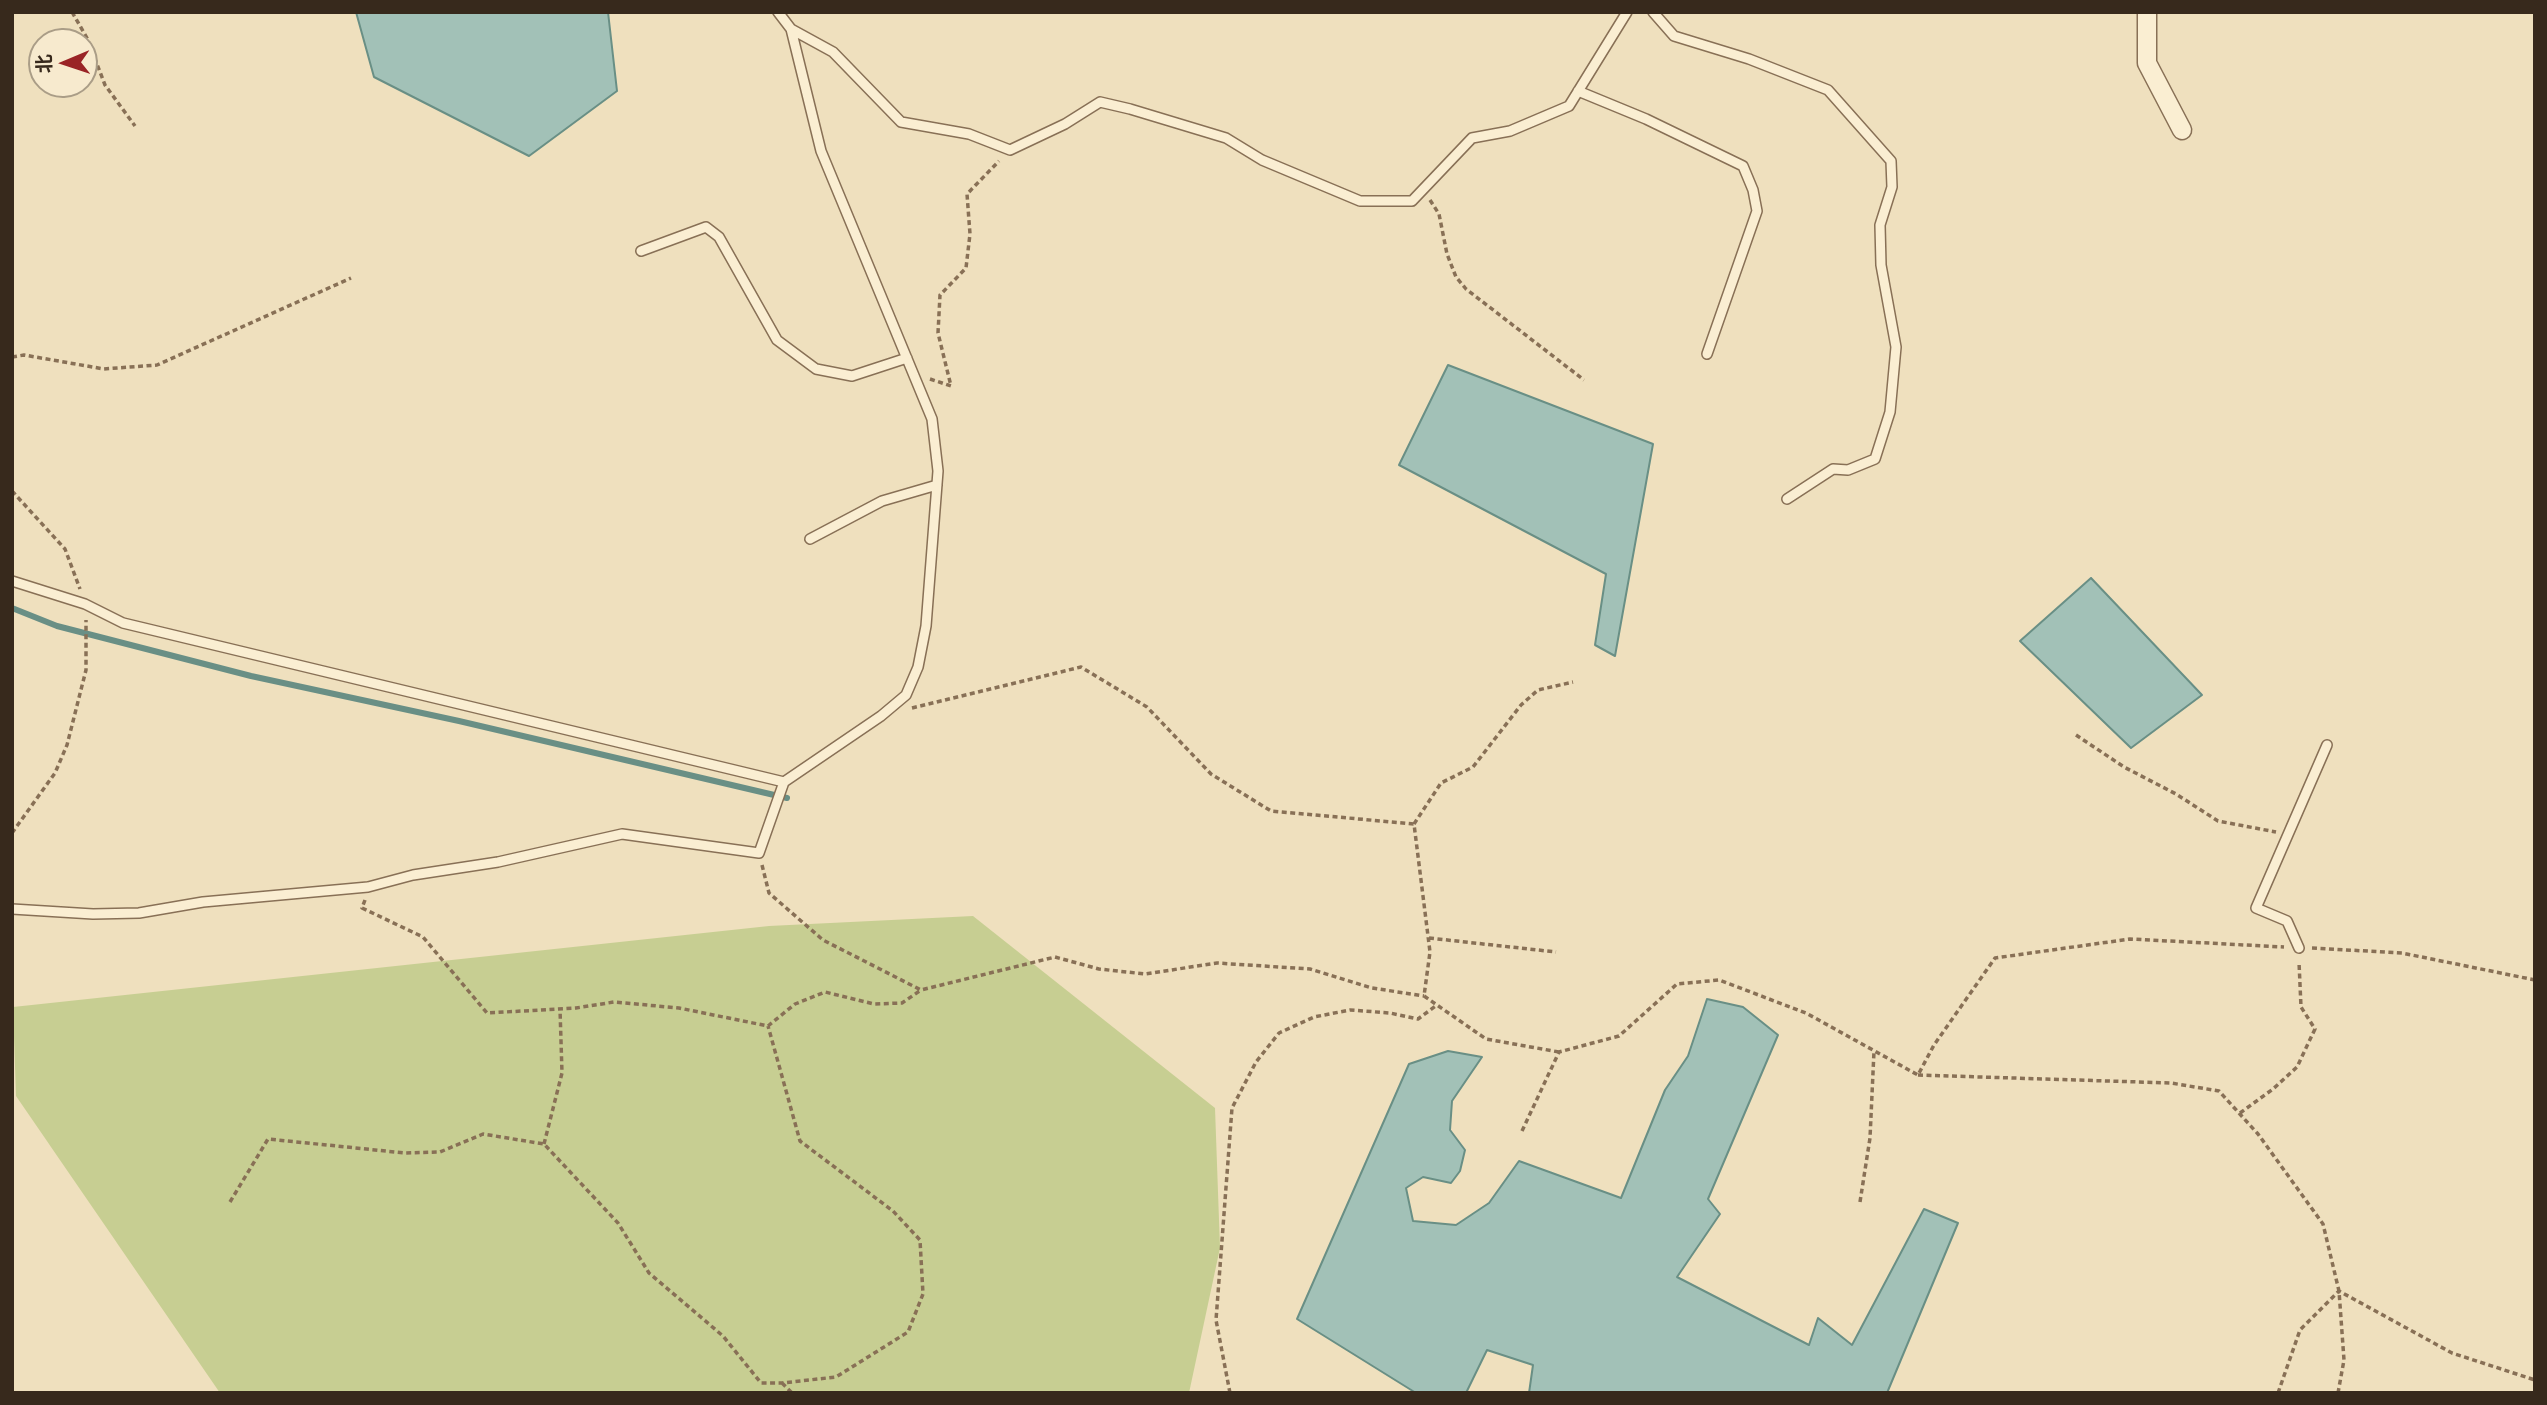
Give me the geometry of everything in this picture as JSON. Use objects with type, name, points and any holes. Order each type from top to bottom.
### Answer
[{"type":"street","points":[[2147,12],[2147,64],[2182,130]]},
{"type":"lane","points":[[12,909],[93,914],[139,913],[203,902],[368,887],[413,875],[498,862],[622,834],[759,853],[784,782],[881,716],[906,695],[918,667],[926,626],[938,471],[932,419],[821,151],[791,29],[778,12]]},
{"type":"lane","points":[[791,29],[833,52],[901,122],[969,134],[1010,150],[1065,124],[1100,102],[1226,138],[1262,160],[1360,201],[1412,201],[1472,138],[1510,131],[1569,106],[1627,12]]},
{"type":"lane","points":[[1653,12],[1674,36],[1749,59],[1828,90],[1892,160],[1892,187],[1880,225],[1881,265],[1896,347],[1890,412],[1875,459],[1848,470],[1833,469],[1787,499]]},
{"type":"lane","points":[[1578,91],[1646,119],[1743,166],[1753,190],[1757,211],[1707,354]]},
{"type":"lane","points":[[640,251],[706,227],[719,237],[777,340],[816,369],[852,376],[907,358]]},
{"type":"lane","points":[[810,539],[882,501],[937,485]]},
{"type":"lane","points":[[12,581],[85,604],[123,623],[784,782]]},
{"type":"lane","points":[[2298,948],[2287,921],[2256,908],[2327,745]]},
{"type":"path","points":[[72,12],[87,38],[105,85],[135,126]]},
{"type":"path","points":[[937,12],[979,12]]},
{"type":"path","points":[[912,372],[951,386],[938,333],[940,295],[966,268],[970,234],[967,194],[1010,150]]},
{"type":"path","points":[[1424,189],[1439,214],[1447,254],[1456,277],[1476,297],[1584,380]]},
{"type":"path","points":[[12,356],[24,355],[104,369],[156,365],[351,278]]},
{"type":"path","points":[[12,491],[65,549],[85,604],[86,670],[67,744],[55,773],[12,833]]},
{"type":"path","points":[[881,716],[1081,667],[1147,707],[1210,774],[1271,811],[1414,824]]},
{"type":"path","points":[[1424,996],[1430,952],[1414,824],[1441,783],[1473,767],[1521,705],[1538,690],[1573,682]]},
{"type":"path","points":[[2076,735],[2124,767],[2176,794],[2218,821],[2288,834]]},
{"type":"path","points":[[759,853],[769,893],[823,940],[921,990]]},
{"type":"path","points":[[368,887],[362,908],[424,937],[488,1013],[560,1009],[614,1002],[679,1008],[768,1026]]},
{"type":"path","points":[[1429,938],[1556,952]]},
{"type":"path","points":[[1919,1075],[1934,1045],[1994,958],[2130,939],[2402,953],[2535,980]]},
{"type":"path","points":[[2240,1113],[2273,1089],[2297,1066],[2315,1029],[2301,1007],[2298,948]]},
{"type":"path","points":[[768,1026],[795,1004],[825,992],[874,1004],[902,1003],[921,990],[1055,957],[1099,969],[1145,974],[1217,963],[1310,969],[1372,988],[1424,996],[1486,1039],[1559,1052],[1619,1036],[1676,984],[1719,980],[1805,1013],[1919,1075],[2171,1083],[2219,1091],[2282,1165],[2323,1224],[2339,1292],[2344,1360],[2338,1393]]},
{"type":"path","points":[[1230,1393],[1216,1320],[1232,1108],[1256,1062],[1279,1033],[1314,1017],[1350,1010],[1390,1013],[1418,1019],[1437,1005]]},
{"type":"path","points":[[544,1144],[562,1073],[560,1009]]},
{"type":"path","points":[[230,1202],[268,1139],[405,1153],[440,1152],[483,1134],[544,1144],[618,1223],[649,1273],[723,1336],[761,1383],[836,1377],[908,1332],[923,1294],[920,1240],[893,1211],[800,1141],[768,1026]]},
{"type":"path","points":[[1860,1202],[1870,1138],[1874,1051]]},
{"type":"path","points":[[1522,1131],[1559,1052]]},
{"type":"path","points":[[2339,1292],[2452,1353],[2535,1380]]},
{"type":"path","points":[[2278,1393],[2300,1330],[2339,1292]]},
{"type":"path","points":[[782,1383],[792,1393]]},
{"type":"green space","points":[[973,916],[1215,1108],[1220,1248],[1189,1393],[220,1393],[16,1096],[13,1007],[769,926]]},
{"type":"water","points":[[356,12],[608,12],[617,91],[529,156],[374,77]]},
{"type":"water","points":[[1448,365],[1653,444],[1615,656],[1595,645],[1606,574],[1399,465]]},
{"type":"water","points":[[2091,578],[2202,695],[2131,748],[2020,641]]},
{"type":"water","points":[[1707,999],[1743,1007],[1778,1035],[1708,1199],[1720,1214],[1677,1277],[1809,1345],[1818,1318],[1852,1345],[1924,1209],[1958,1223],[1887,1393],[1529,1393],[1533,1365],[1487,1350],[1466,1393],[1416,1393],[1297,1319],[1409,1064],[1448,1051],[1482,1057],[1452,1101],[1450,1130],[1465,1150],[1460,1171],[1451,1183],[1423,1177],[1406,1188],[1413,1221],[1456,1225],[1489,1203],[1519,1161],[1621,1198],[1665,1090],[1688,1056]]},
{"type":"waterway","points":[[12,608],[57,626],[251,676],[459,721],[787,798]]}]
